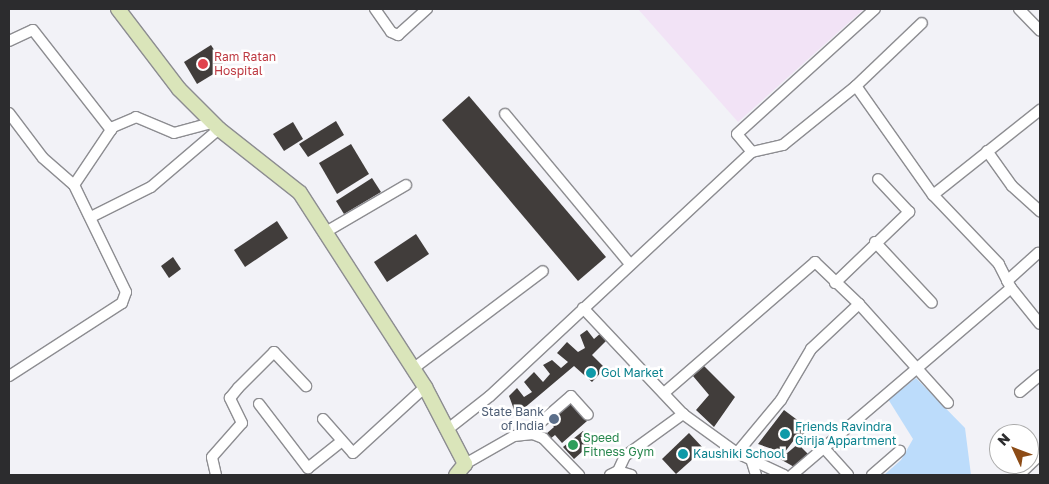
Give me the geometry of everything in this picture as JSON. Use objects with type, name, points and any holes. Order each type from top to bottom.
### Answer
[{"type":"street","points":[[118,9],[161,68],[215,126],[300,193],[324,233],[414,368],[448,429],[461,470],[514,436],[527,434],[543,438],[579,475]]},
{"type":"street","points":[[375,9],[391,32],[398,34],[427,9]]},
{"type":"street","points":[[752,152],[737,134],[875,9]]},
{"type":"street","points":[[1019,9],[1040,31]]},
{"type":"street","points":[[448,429],[752,152],[783,145],[856,86],[922,23]]},
{"type":"street","points":[[9,41],[33,30],[111,130]]},
{"type":"street","points":[[856,86],[933,195],[999,264],[1009,284],[1040,324]]},
{"type":"street","points":[[933,195],[1040,110]]},
{"type":"street","points":[[9,113],[43,158],[74,185],[126,292],[122,303],[9,376]]},
{"type":"street","points":[[505,114],[630,264]]},
{"type":"street","points":[[74,185],[111,130],[136,117],[174,133],[215,126]]},
{"type":"street","points":[[91,217],[151,187],[215,126]]},
{"type":"street","points":[[987,151],[1012,186],[1040,212]]},
{"type":"street","points":[[835,283],[875,242],[908,212],[878,179]]},
{"type":"street","points":[[324,233],[406,185]]},
{"type":"street","points":[[875,242],[932,302]]},
{"type":"street","points":[[792,475],[918,367],[1009,284],[1038,253]]},
{"type":"street","points":[[664,393],[815,262],[859,304],[918,367],[948,403]]},
{"type":"street","points":[[414,368],[542,270]]},
{"type":"street","points":[[737,453],[782,400],[811,349],[859,304]]},
{"type":"street","points":[[583,308],[683,414],[737,453],[752,462],[784,475]]},
{"type":"street","points":[[216,475],[212,457],[242,423],[230,398],[274,352],[306,386]]},
{"type":"street","points":[[1020,392],[1040,376]]},
{"type":"street","points":[[323,419],[353,453],[425,387]]},
{"type":"street","points":[[527,434],[571,396],[588,415]]},
{"type":"street","points":[[259,404],[308,468],[342,441]]},
{"type":"street","points":[[614,473],[629,453],[683,414]]},
{"type":"street","points":[[824,448],[848,475]]},
{"type":"street","points":[[872,475],[900,452]]},
{"type":"street","points":[[1020,475],[1040,455]]},
{"type":"street","points":[[752,462],[756,475]]},
{"type":"street","points":[[614,473],[631,475]]},
{"type":"shaded area","points":[[638,9],[864,9],[738,122]]},
{"type":"water","points":[[916,378],[965,428],[971,475],[884,475],[901,460],[913,439],[888,399]]},
{"type":"building","points":[[211,45],[225,67],[197,84],[184,62]]},
{"type":"building","points":[[469,96],[606,257],[578,281],[442,120]]},
{"type":"building","points":[[336,121],[344,135],[308,157],[299,144]]},
{"type":"building","points":[[293,122],[303,139],[284,151],[273,134]]},
{"type":"building","points":[[351,144],[369,174],[337,194],[319,163]]},
{"type":"building","points":[[372,178],[381,192],[344,214],[336,201]]},
{"type":"building","points":[[277,221],[288,238],[245,267],[234,250]]},
{"type":"building","points":[[416,234],[429,254],[387,282],[374,262]]},
{"type":"building","points":[[173,257],[181,269],[169,278],[161,266]]},
{"type":"building","name":"Gol Market","points":[[587,330],[594,339],[602,332],[608,339],[592,355],[605,368],[592,382],[574,366],[516,415],[509,396],[517,388],[524,397],[532,392],[524,382],[534,372],[543,382],[550,374],[543,365],[552,360],[561,368],[568,362],[557,353],[567,342],[578,352],[585,348],[580,335]]},
{"type":"building","points":[[704,366],[735,397],[714,427],[696,410],[709,395],[693,376]]},
{"type":"building","points":[[569,398],[587,421],[562,443],[555,435],[550,439],[546,434],[554,427],[547,418]]},
{"type":"building","name":"Friends Ravindra Girija Appartment","points":[[784,410],[808,428],[799,441],[794,440],[784,453],[758,444]]},
{"type":"building","points":[[583,431],[593,442],[574,459],[563,447]]},
{"type":"building","name":"Kaushiki School","points":[[689,433],[704,449],[676,474],[662,459]]},
{"type":"building","points":[[798,444],[809,455],[796,468],[780,459]]},
{"type":"place","name":"Ram Ratan Hospital","points":[[203,64]]},
{"type":"place","name":"Gol Market","points":[[591,373]]},
{"type":"place","name":"State Bank of India","points":[[554,419]]},
{"type":"place","name":"Friends Ravindra Girija Appartment","points":[[785,434]]},
{"type":"place","name":"Speed Fitness Gym","points":[[573,445]]},
{"type":"place","name":"Kaushiki School","points":[[683,454]]}]
